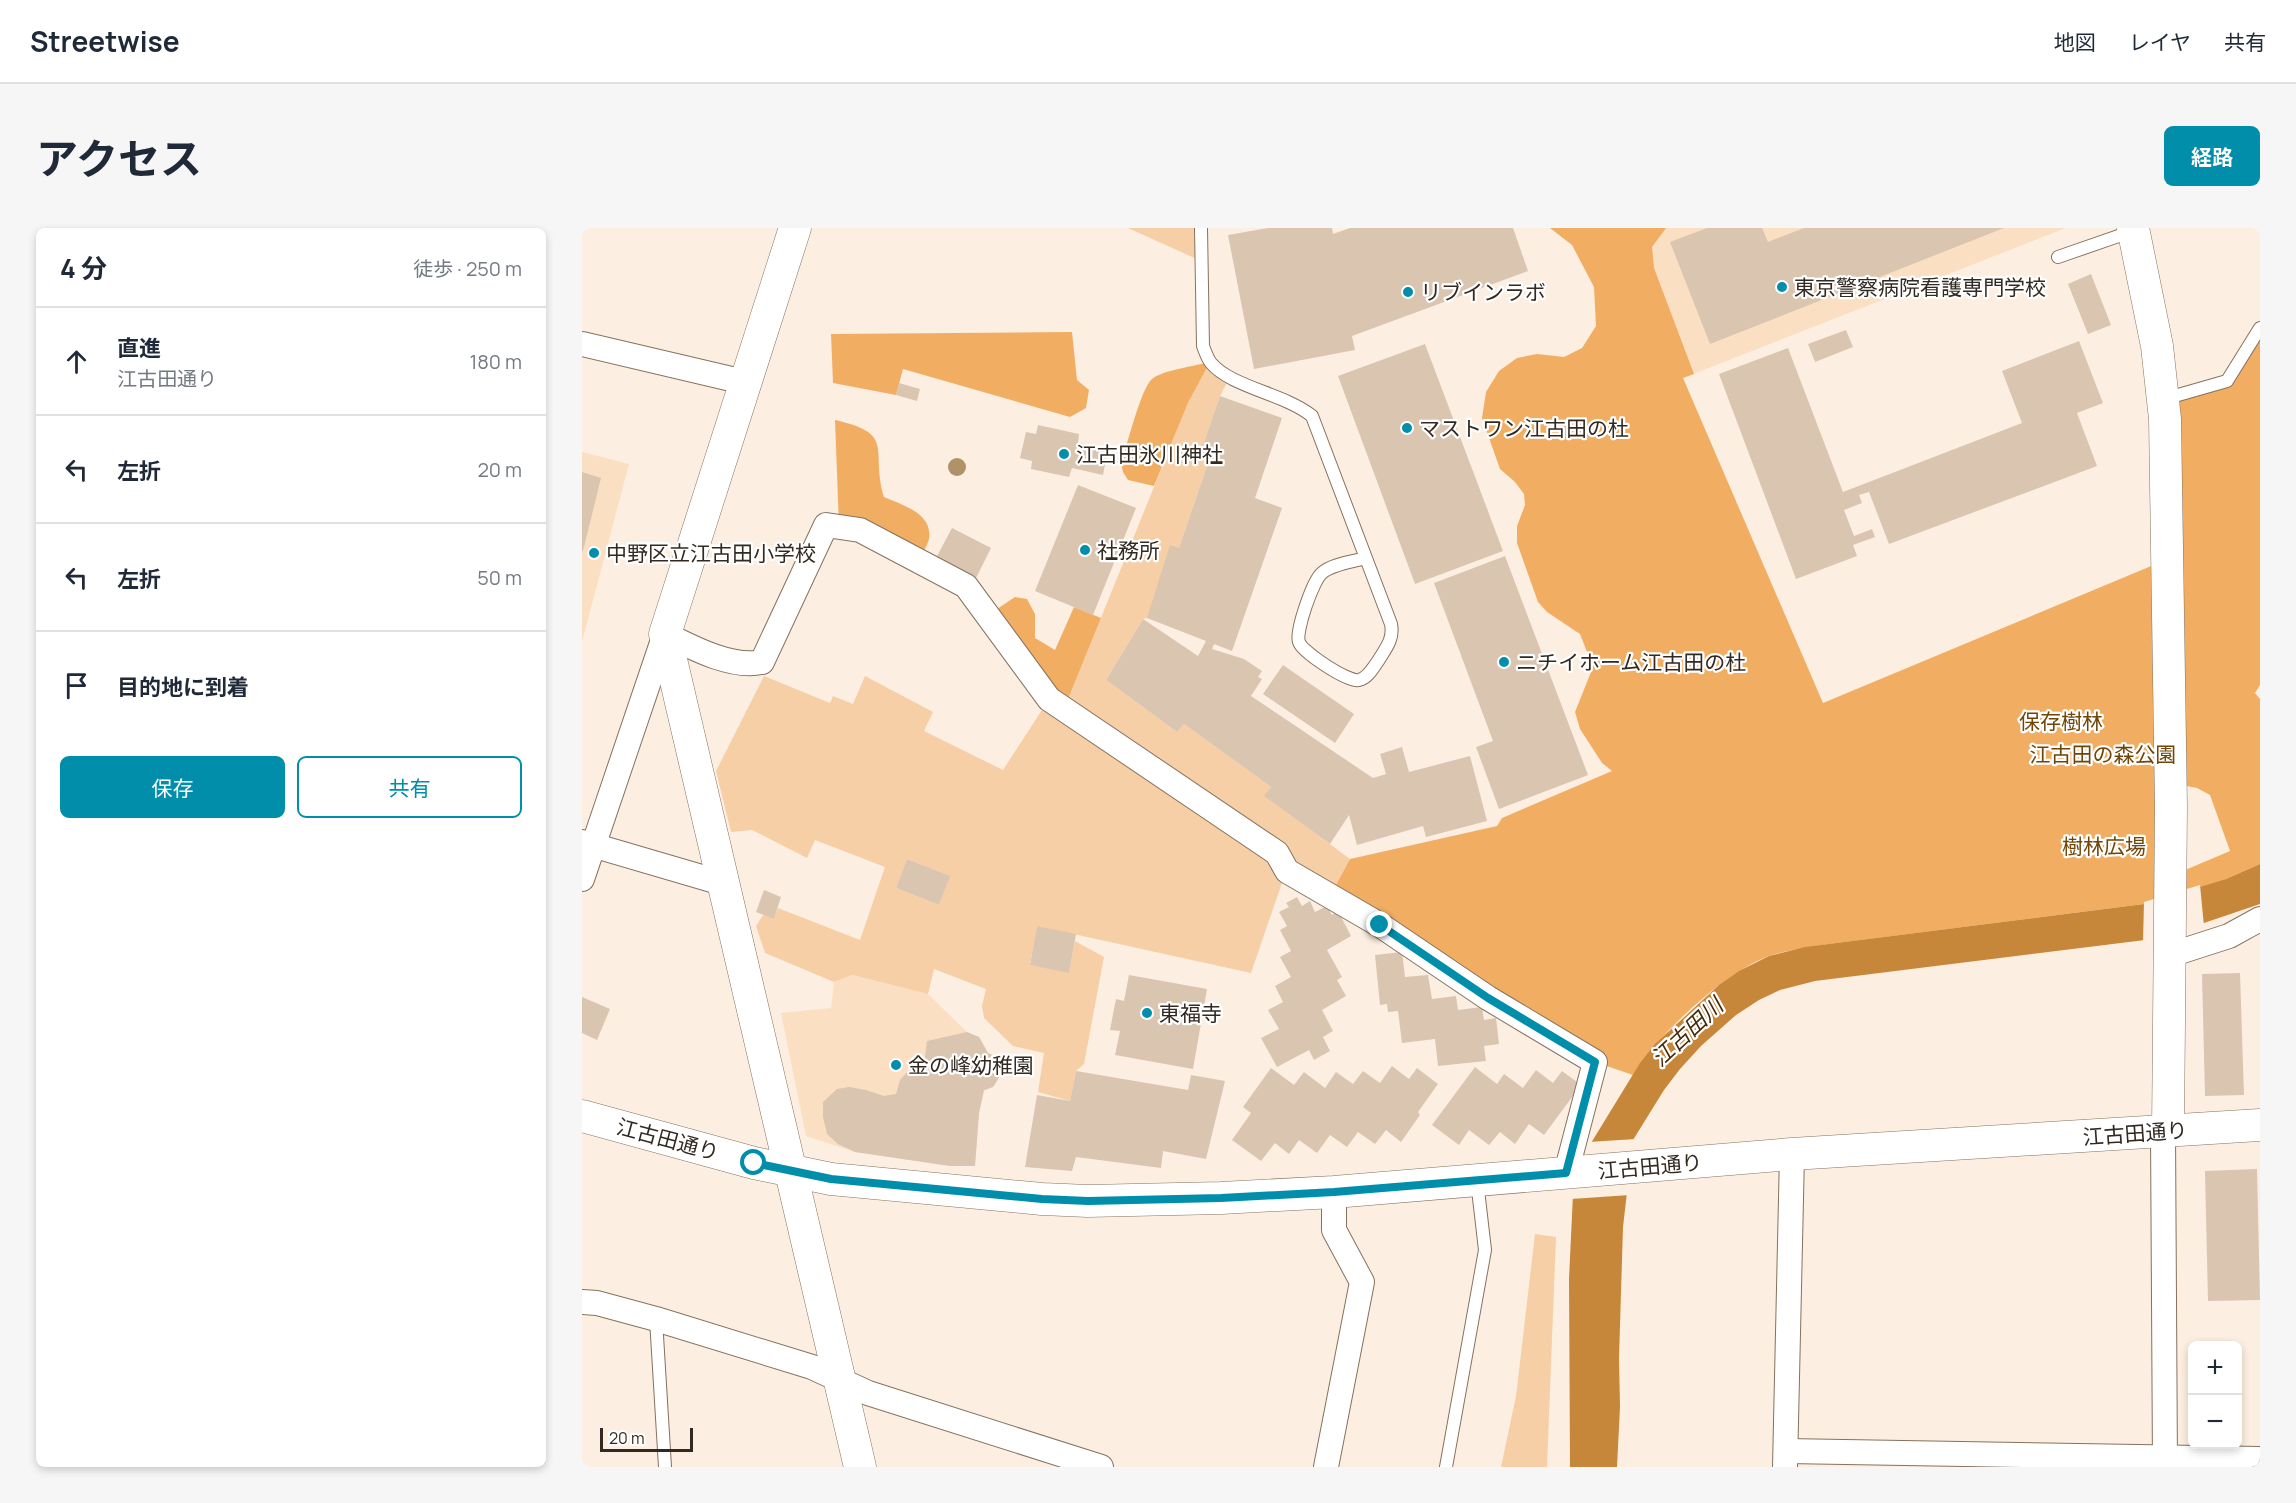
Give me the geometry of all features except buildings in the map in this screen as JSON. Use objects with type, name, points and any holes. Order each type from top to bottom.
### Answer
[{"type":"street","points":[[582,879],[588,843],[664,634],[795,228]]},
{"type":"street","points":[[2134,229],[2157,346],[2163,399],[2167,481],[2171,876],[2165,1132],[2165,1462]]},
{"type":"street","points":[[582,344],[744,382]]},
{"type":"street","points":[[664,634],[708,654],[752,665],[762,662],[826,525],[860,530],[966,586],[1049,699],[1277,854],[1287,871],[1380,925],[1488,998],[1595,1062],[1574,1172]]},
{"type":"street","points":[[664,634],[860,1467]]},
{"type":"street","points":[[588,843],[722,883]]},
{"type":"street","points":[[2170,949],[2229,936],[2260,919]]},
{"type":"street","name":"江古田通り","points":[[582,1116],[792,1172],[831,1179],[1054,1200],[1221,1198],[1334,1192],[1792,1154],[2260,1125]]},
{"type":"street","points":[[1792,1154],[1785,1459],[2165,1462],[2260,1459]]},
{"type":"street","points":[[1326,1467],[1362,1282],[1334,1230],[1334,1192]]},
{"type":"street","points":[[582,1302],[597,1303],[656,1319],[812,1368],[868,1393],[1101,1467]]},
{"type":"lane","points":[[1201,228],[1203,346],[1209,362],[1222,374],[1300,406],[1312,416],[1366,558],[1393,634],[1389,644],[1366,678],[1357,681],[1348,679],[1303,649],[1298,640],[1298,630],[1315,580],[1321,573],[1366,558]]},
{"type":"lane","points":[[2058,257],[2134,229]]},
{"type":"lane","points":[[2163,399],[2227,381],[2260,328]]},
{"type":"lane","points":[[1446,1467],[1485,1250],[1477,1180]]},
{"type":"lane","points":[[656,1319],[665,1467]]},
{"type":"shaded area","points":[[1128,228],[1201,228],[1201,261]]},
{"type":"shaded area","name":"東京警察病院看護専門学校","points":[[1625,228],[2066,228],[1683,378]]},
{"type":"shaded area","points":[[1210,362],[1230,377],[1220,396],[1199,457],[1209,460],[1179,548],[1147,618],[1143,619],[1106,680],[1177,732],[1184,724],[1271,787],[1265,796],[1350,859],[1330,896],[1286,871],[1251,973],[1037,926],[1030,965],[1069,972],[1075,941],[1104,957],[1084,1064],[1076,1071],[1070,1101],[1038,1092],[1044,1053],[1013,1046],[984,1018],[982,1006],[986,989],[934,969],[928,994],[852,975],[834,982],[765,953],[756,926],[763,915],[774,918],[778,908],[860,940],[885,867],[815,840],[807,858],[752,830],[731,832],[716,771],[764,676],[830,703],[833,696],[853,704],[865,676],[933,712],[924,731],[1003,770],[1049,699],[1064,709],[1188,403]],"holes":[[[907,859],[949,876],[939,905],[896,888]]]},
{"type":"shaded area","name":"中野区立江古田小学校","points":[[582,452],[629,464],[582,642]]},
{"type":"shaded area","name":"金の峰幼稚園","points":[[851,975],[928,994],[967,1032],[979,1037],[988,1053],[997,1057],[1002,1073],[993,1087],[984,1091],[979,1113],[975,1166],[950,1166],[855,1152],[806,1136],[781,1013],[831,1008],[834,982]]},
{"type":"shaded area","points":[[1535,1234],[1556,1237],[1547,1467],[1501,1467],[1516,1396]]},
{"type":"green space","name":"江古田の森公園","points":[[1550,228],[1666,228],[1652,247],[1654,268],[1694,374],[1683,378],[1823,703],[2168,559],[2163,399],[2227,381],[2260,330],[2260,685],[2255,693],[2260,699],[2260,864],[2226,879],[2172,897],[2171,876],[2230,851],[2210,795],[2197,788],[2171,783],[2168,896],[2144,904],[1814,946],[1769,956],[1733,976],[1694,1006],[1658,1042],[1633,1075],[1595,1062],[1330,896],[1350,859],[1497,826],[1502,818],[1612,771],[1602,763],[1580,729],[1575,712],[1591,672],[1589,657],[1580,634],[1547,612],[1538,602],[1517,543],[1517,526],[1525,505],[1524,494],[1515,482],[1500,469],[1482,418],[1486,392],[1499,371],[1517,358],[1537,354],[1564,357],[1582,348],[1596,326],[1594,287],[1572,245]]},
{"type":"green space","points":[[1072,332],[1077,380],[1089,390],[1086,408],[1070,417],[903,369],[896,395],[833,383],[831,334]]},
{"type":"green space","points":[[1210,362],[1188,403],[1154,486],[1128,480],[1121,463],[1148,384],[1152,379],[1164,373]]},
{"type":"green space","points":[[835,420],[867,431],[874,438],[884,497],[915,511],[926,523],[929,539],[919,561],[839,527]]},
{"type":"green space","points":[[1015,597],[1027,599],[1035,614],[1035,638],[1055,650],[1074,607],[1101,618],[1064,709],[988,615]]},
{"type":"water","name":"江古田川","points":[[2260,864],[2260,904],[2201,924],[2145,940],[1815,981],[1780,990],[1736,1015],[1701,1046],[1680,1069],[1633,1140],[1623,1227],[1617,1467],[1570,1467],[1569,1279],[1573,1194],[1591,1143],[1640,1063],[1655,1044],[1719,985],[1739,971],[1769,956],[1805,947],[2144,904],[2226,879]]},
{"type":"pier","points":[[2200,885],[2204,926],[2143,943],[2144,902]]},
{"type":"pier","points":[[1636,1139],[1630,1195],[1571,1199],[1588,1142]]},
{"type":"place","name":"東京警察病院看護専門学校","points":[[1782,287]]},
{"type":"place","name":"リブインラボ","points":[[1408,292]]},
{"type":"place","name":"マストワン江古田の杜","points":[[1407,428]]},
{"type":"place","name":"江古田氷川神社","points":[[1064,454]]},
{"type":"place","name":"社務所","points":[[1085,550]]},
{"type":"place","name":"中野区立江古田小学校","points":[[594,553]]},
{"type":"place","name":"ニチイホーム江古田の杜","points":[[1504,662]]},
{"type":"place","name":"東福寺","points":[[1147,1013]]},
{"type":"place","name":"金の峰幼稚園","points":[[896,1065]]},
{"type":"route","points":[[754,1163],[831,1179],[1042,1199],[1088,1201],[1221,1198],[1334,1192],[1566,1173],[1595,1062],[1488,998],[1380,925]]},
{"type":"park label","name":"保存樹林","points":[[2061,721]]},
{"type":"park label","name":"樹林広場","points":[[2104,846]]}]
